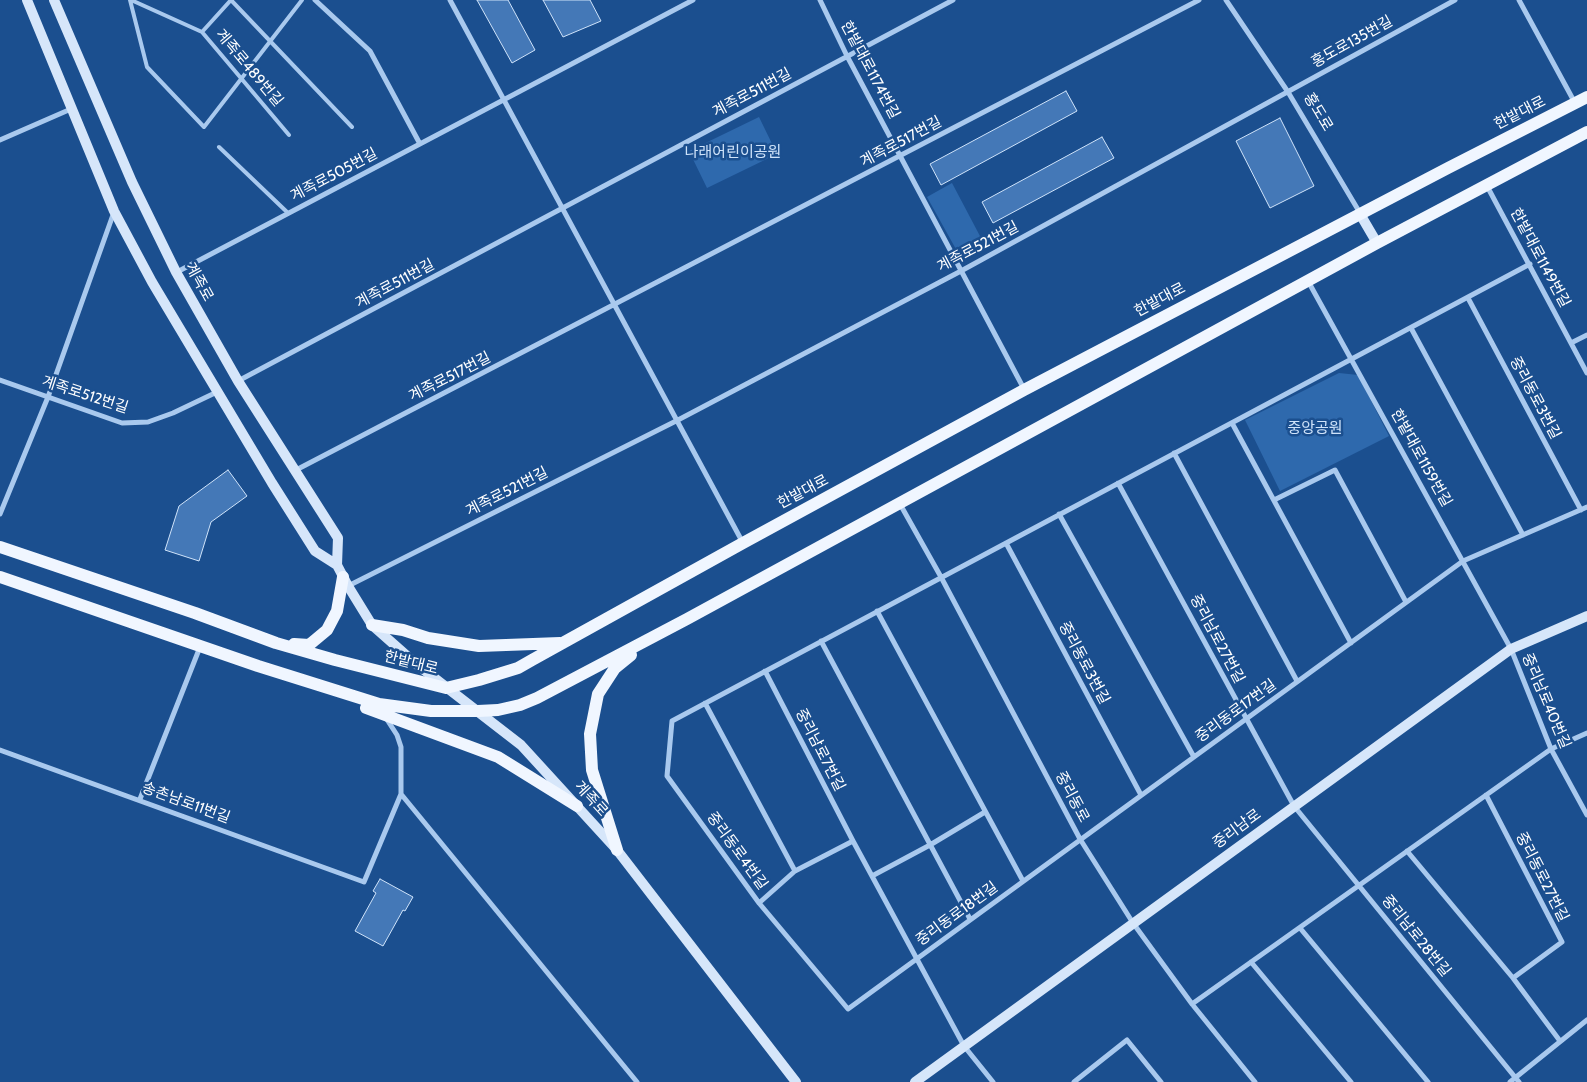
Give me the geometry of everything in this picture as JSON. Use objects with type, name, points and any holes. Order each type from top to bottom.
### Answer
[{"type":"main road","points":[[26,0],[114,211],[152,282],[315,551],[337,565]]},
{"type":"main road","name":"계족로","points":[[54,0],[132,182],[176,272],[238,381],[338,538],[337,565],[372,625],[446,688],[521,745],[617,850],[796,1082]]},
{"type":"main road","name":"한밭대로","points":[[0,547],[195,613],[276,643],[335,660],[446,688],[479,680],[518,668],[1024,390],[1587,97]]},
{"type":"main road","points":[[0,577],[200,647],[379,704],[430,711],[478,712],[513,707],[537,698],[687,619],[1308,280],[1587,132]]},
{"type":"main road","name":"홍도로","points":[[1360,214],[1377,243]]},
{"type":"main road","points":[[276,643],[309,644],[327,630],[338,610],[346,581]]},
{"type":"main road","name":"중리남로","points":[[915,1082],[1511,649],[1587,616]]},
{"type":"main road","points":[[617,850],[592,770],[590,734],[598,694],[615,668],[639,648],[687,619]]},
{"type":"main road","points":[[372,625],[403,630],[428,638],[479,646],[563,643]]},
{"type":"main road","points":[[324,686],[342,699],[498,757],[577,806]]},
{"type":"street","points":[[315,0],[370,51],[420,144]]},
{"type":"street","points":[[450,0],[503,100],[564,208],[743,543]]},
{"type":"street","name":"계족로505번길","points":[[176,272],[692,0]]},
{"type":"street","name":"한밭대로1174번길","points":[[820,0],[1024,390]]},
{"type":"street","name":"계족로511번길","points":[[238,381],[953,0]]},
{"type":"street","name":"계족로517번길","points":[[296,470],[615,306],[1200,0]]},
{"type":"street","name":"홍도로","points":[[1226,0],[1288,92],[1360,214]]},
{"type":"street","name":"홍도로135번길","points":[[1288,92],[1455,0]]},
{"type":"street","points":[[1519,0],[1575,103]]},
{"type":"street","name":"계족로521번길","points":[[346,581],[678,420],[961,271],[1288,92]]},
{"type":"street","points":[[0,140],[71,109]]},
{"type":"street","name":"한밭대로1149번길","points":[[1486,185],[1587,373]]},
{"type":"street","points":[[0,514],[48,397],[114,211]]},
{"type":"street","points":[[941,577],[1530,264]]},
{"type":"street","name":"한밭대로1159번길","points":[[1308,280],[1511,649]]},
{"type":"street","name":"중리동로3번길","points":[[1468,298],[1584,508]]},
{"type":"street","points":[[1411,328],[1523,535]]},
{"type":"street","points":[[1571,343],[1587,335]]},
{"type":"street","name":"계족로512번길","points":[[0,380],[122,423],[148,422],[173,413],[217,392]]},
{"type":"street","points":[[1232,423],[1351,642]]},
{"type":"street","points":[[1174,454],[1297,682]]},
{"type":"street","points":[[1274,500],[1336,470],[1406,602]]},
{"type":"street","name":"중리남로27번길","points":[[1118,483],[1294,806]]},
{"type":"street","name":"중리동로","points":[[900,503],[1080,839],[1132,923],[1192,1004],[1255,1082]]},
{"type":"street","name":"중리동로17번길","points":[[1080,839],[1463,561],[1584,508]]},
{"type":"street","points":[[1059,514],[1194,757]]},
{"type":"street","name":"중리동로3번길","points":[[1006,543],[1141,795]]},
{"type":"street","name":"중리동로4번길","points":[[848,1009],[759,903],[667,776],[672,721],[941,577]]},
{"type":"street","points":[[877,611],[1023,882]]},
{"type":"street","points":[[822,641],[970,920]]},
{"type":"street","points":[[140,799],[200,647]]},
{"type":"street","name":"중리남로40번길","points":[[1511,649],[1551,749],[1587,816]]},
{"type":"street","name":"중리남로7번길","points":[[765,671],[853,841],[964,1046],[993,1082]]},
{"type":"street","points":[[705,703],[795,871]]},
{"type":"street","points":[[383,714],[401,747],[401,794],[637,1082]]},
{"type":"street","points":[[1192,1004],[1551,749],[1587,733]]},
{"type":"street","name":"송촌남로11번길","points":[[0,750],[140,799],[364,882],[401,794]]},
{"type":"street","name":"중리동로27번길","points":[[1486,795],[1562,942],[1512,978]]},
{"type":"street","name":"중리남로28번길","points":[[1294,806],[1517,1080]]},
{"type":"street","points":[[872,876],[930,845],[985,812]]},
{"type":"street","name":"중리동로18번길","points":[[848,1009],[1080,839]]},
{"type":"street","points":[[759,903],[795,871],[853,841]]},
{"type":"street","points":[[1407,851],[1512,978],[1560,1041]]},
{"type":"street","points":[[1300,928],[1428,1082]]},
{"type":"street","points":[[1252,962],[1351,1082]]},
{"type":"street","points":[[1510,1082],[1517,1080],[1560,1041],[1587,1020]]},
{"type":"street","points":[[1077,1081],[1127,1040],[1161,1082]]},
{"type":"lane","name":"계족로489번길","points":[[130,0],[202,32],[289,135]]},
{"type":"lane","name":"계족로489번길","points":[[130,0],[147,67],[204,127],[242,78]]},
{"type":"lane","name":"계족로489번길","points":[[231,0],[352,127]]},
{"type":"lane","points":[[202,32],[231,0]]},
{"type":"lane","points":[[242,78],[302,0]]},
{"type":"lane","points":[[219,146],[288,213]]},
{"type":"green space","name":"나래어린이공원","points":[[759,117],[777,154],[707,188],[689,151]]},
{"type":"green space","points":[[952,183],[981,238],[957,251],[927,197]]},
{"type":"green space","name":"중앙공원","points":[[1339,373],[1358,375],[1389,436],[1280,491],[1245,420]]},
{"type":"building","points":[[477,0],[508,0],[535,50],[512,63]]},
{"type":"building","points":[[543,0],[590,0],[601,21],[563,37]]},
{"type":"building","points":[[1066,91],[1077,111],[941,185],[930,164]]},
{"type":"building","points":[[1280,118],[1314,186],[1270,208],[1236,141]]},
{"type":"building","points":[[1102,137],[1114,158],[993,223],[982,202]]},
{"type":"building","points":[[228,470],[247,496],[211,522],[199,561],[165,550],[179,506]]},
{"type":"building","points":[[380,879],[413,897],[405,911],[403,910],[383,946],[355,931],[376,893],[373,891]]}]
